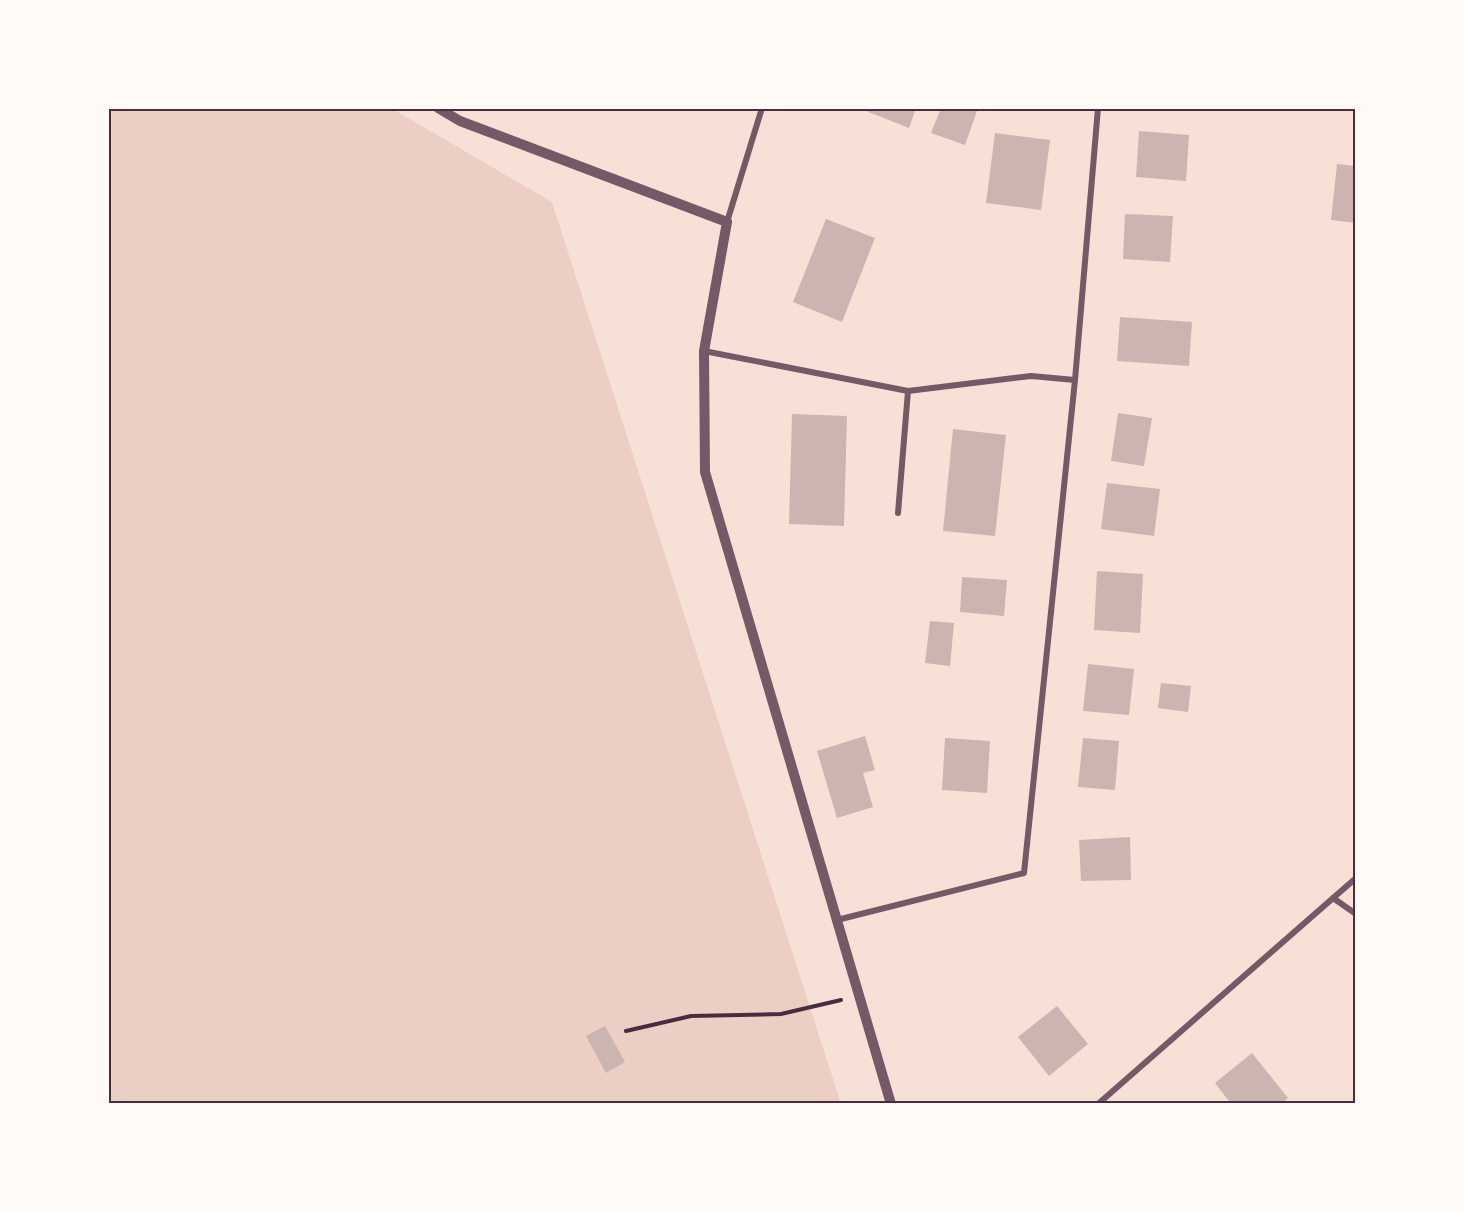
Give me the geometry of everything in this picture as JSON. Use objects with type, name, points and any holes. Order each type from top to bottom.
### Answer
[{"type":"street","points":[[438,108],[460,121],[727,222]]},
{"type":"street","points":[[762,108],[727,222],[704,351],[705,472],[891,1104]]},
{"type":"street","points":[[837,920],[1024,873],[1076,380],[1098,108]]},
{"type":"street","points":[[704,351],[908,391],[1031,376],[1076,380]]},
{"type":"street","points":[[898,513],[908,391]]},
{"type":"street","points":[[1098,1104],[1356,878]]},
{"type":"street","points":[[1333,898],[1356,914]]},
{"type":"path","points":[[626,1031],[691,1016],[781,1014],[859,996]]},
{"type":"shaded area","points":[[108,108],[391,108],[552,202],[841,1104],[108,1104]]},
{"type":"building","points":[[867,108],[916,108],[909,128],[866,111]]},
{"type":"building","points":[[941,108],[978,108],[965,145],[931,133]]},
{"type":"building","points":[[1139,131],[1189,135],[1186,181],[1136,177]]},
{"type":"building","points":[[995,133],[1050,140],[1041,210],[986,203]]},
{"type":"building","points":[[1337,164],[1356,166],[1356,223],[1331,220]]},
{"type":"building","points":[[1125,214],[1173,216],[1170,262],[1123,259]]},
{"type":"building","points":[[826,219],[875,238],[842,322],[793,302]]},
{"type":"building","points":[[1120,317],[1192,322],[1189,366],[1117,361]]},
{"type":"building","points":[[1118,413],[1152,418],[1144,466],[1111,461]]},
{"type":"building","points":[[792,414],[847,416],[844,526],[789,524]]},
{"type":"building","points":[[953,429],[1006,435],[995,536],[943,531]]},
{"type":"building","points":[[1107,483],[1160,489],[1154,536],[1101,529]]},
{"type":"building","points":[[1097,571],[1143,574],[1140,633],[1094,630]]},
{"type":"building","points":[[962,577],[1007,580],[1004,616],[960,612]]},
{"type":"building","points":[[930,621],[954,623],[950,666],[925,663]]},
{"type":"building","points":[[1088,664],[1134,669],[1129,715],[1083,711]]},
{"type":"building","points":[[1161,683],[1191,686],[1188,712],[1158,708]]},
{"type":"building","points":[[865,736],[875,770],[863,773],[873,807],[837,818],[817,751]]},
{"type":"building","points":[[945,738],[990,741],[987,793],[942,790]]},
{"type":"building","points":[[1083,738],[1119,741],[1115,790],[1078,787]]},
{"type":"building","points":[[1130,837],[1131,880],[1081,881],[1079,840]]},
{"type":"building","points":[[1057,1006],[1088,1044],[1049,1076],[1018,1037]]},
{"type":"building","points":[[605,1026],[625,1062],[606,1073],[586,1036]]},
{"type":"building","points":[[1252,1053],[1288,1098],[1281,1104],[1231,1104],[1215,1083]]}]
